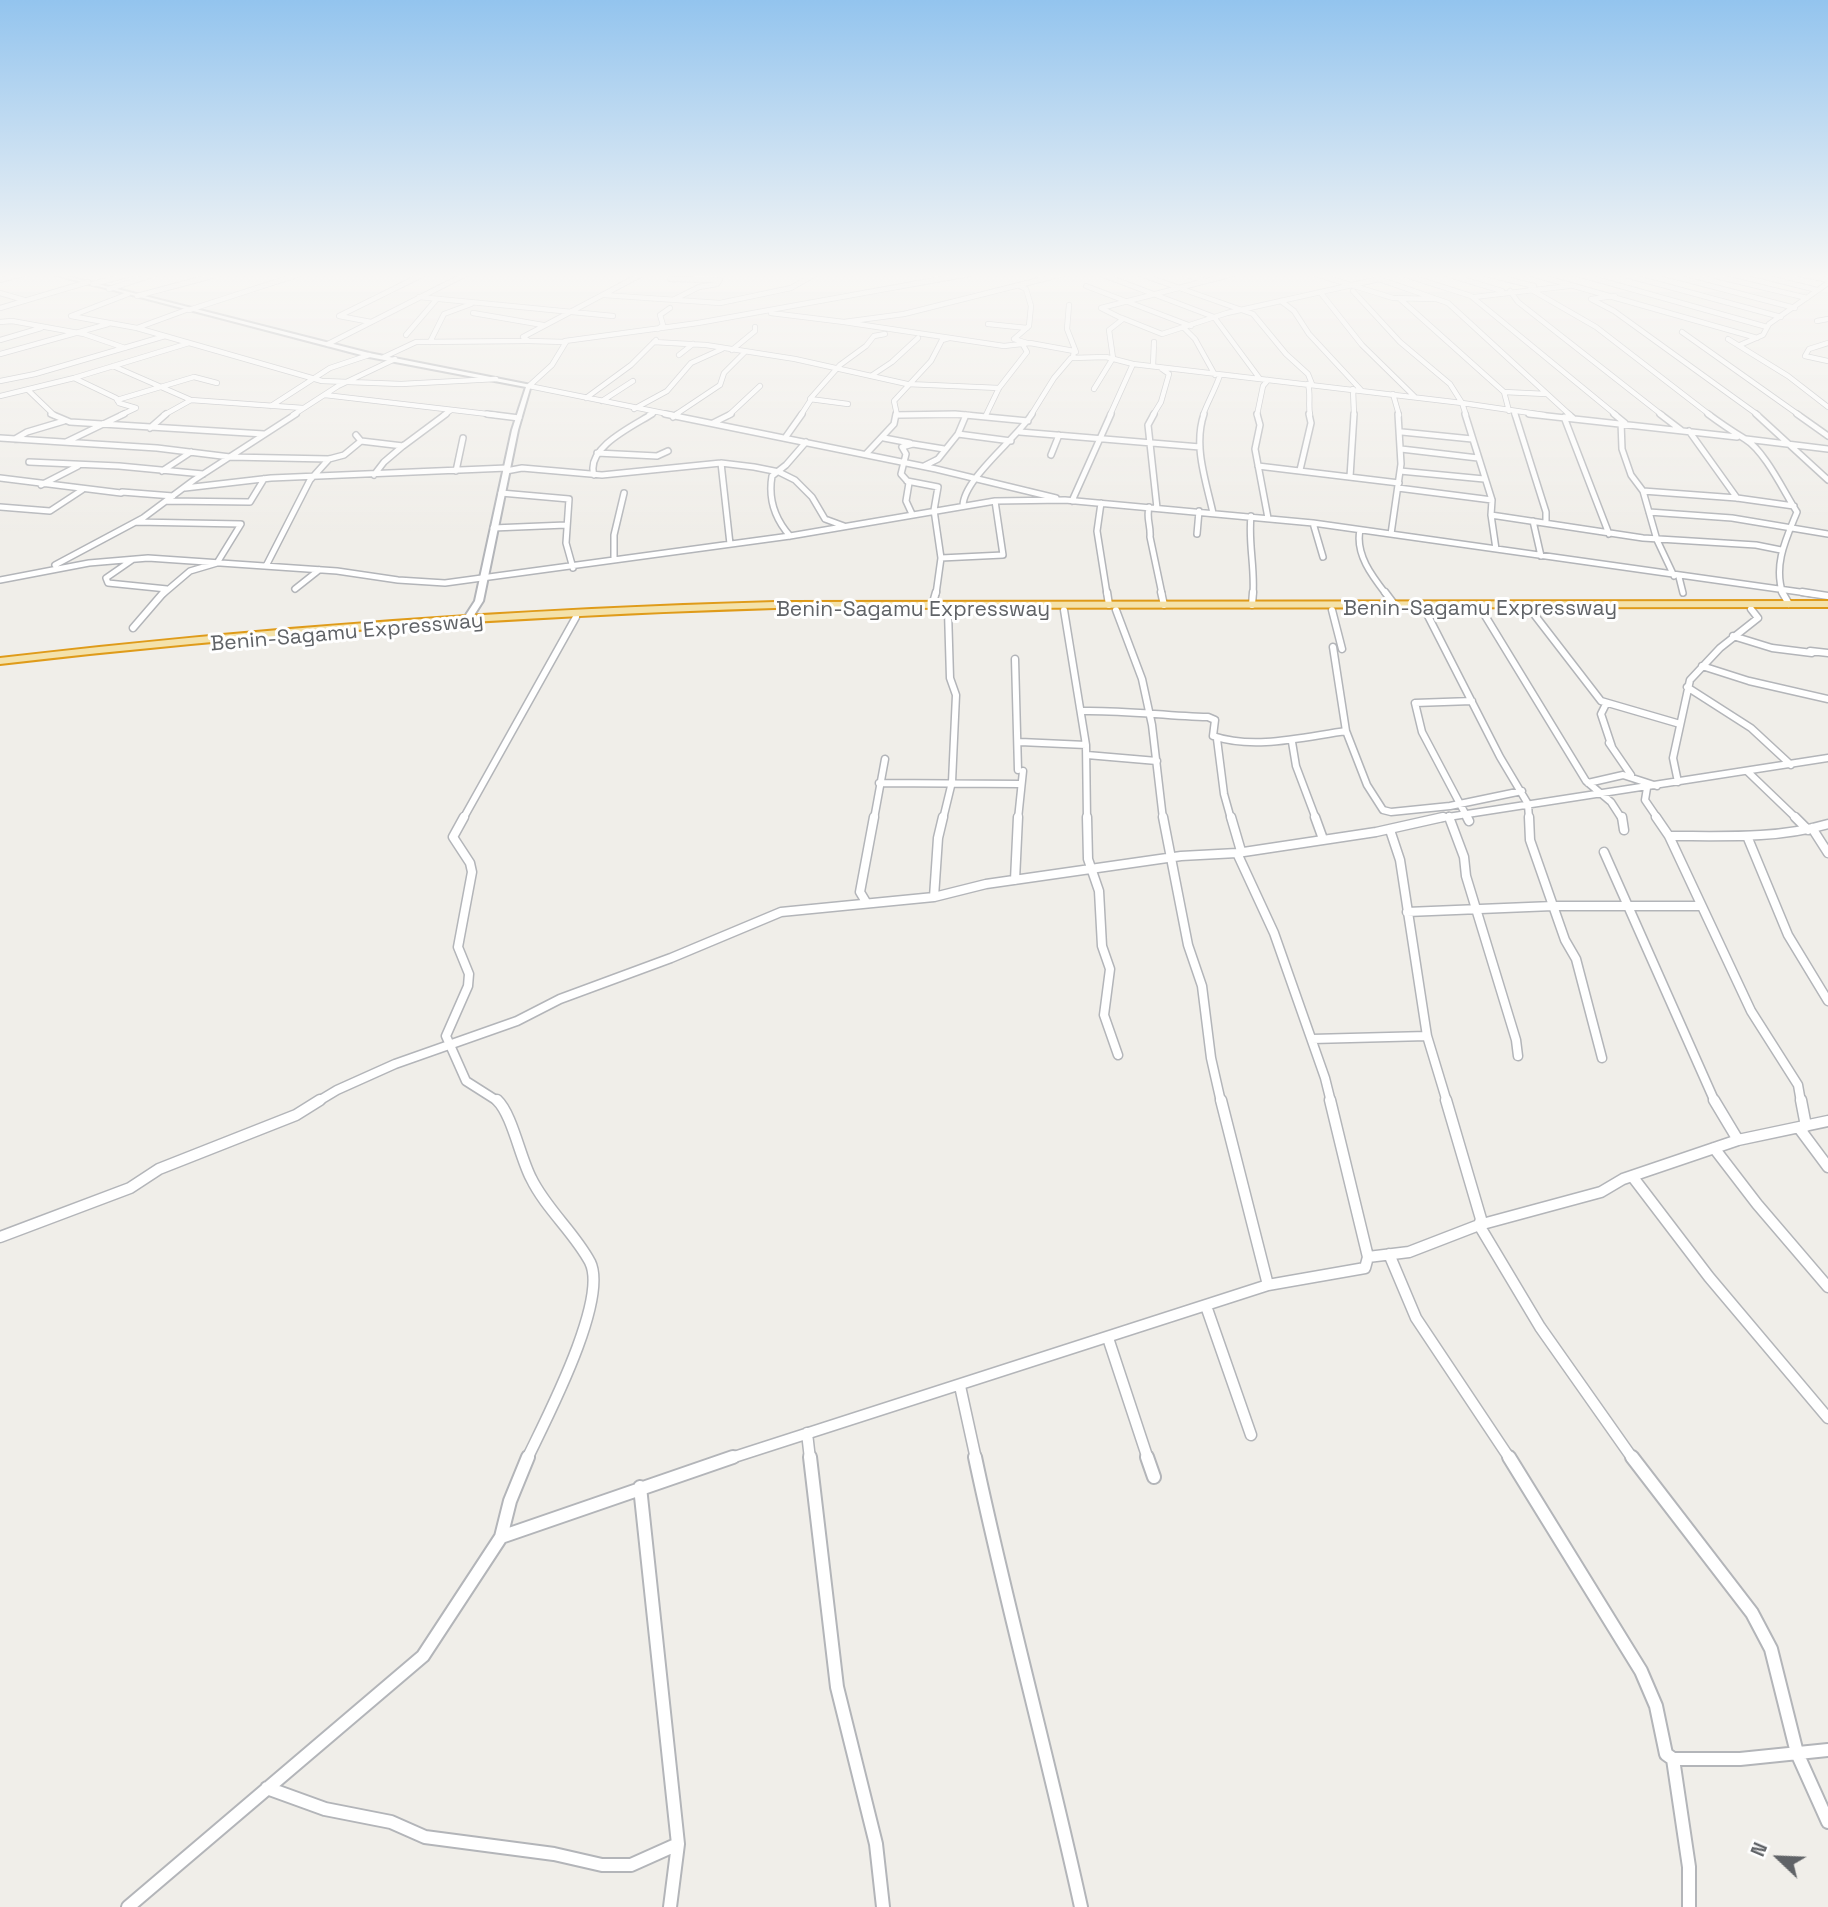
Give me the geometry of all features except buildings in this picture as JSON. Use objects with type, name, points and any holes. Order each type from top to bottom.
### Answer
[{"type":"highway","points":[[481,619],[678,607],[1828,604]]},
{"type":"highway","name":"Benin-Sagamu Expressway","points":[[0,664],[467,619],[740,611],[1063,610],[1112,607],[1332,610],[1828,609]]},
{"type":"street","points":[[0,381],[72,362]]},
{"type":"street","points":[[0,396],[74,379],[126,362]]},
{"type":"street","points":[[258,362],[339,384],[496,379]]},
{"type":"street","points":[[270,407],[312,377],[343,362]]},
{"type":"street","points":[[46,570],[135,522],[339,384],[388,362]]},
{"type":"street","points":[[410,362],[866,454],[1068,501]]},
{"type":"street","points":[[481,619],[479,601],[482,580],[519,418],[529,386],[554,362]]},
{"type":"street","points":[[586,398],[634,362]]},
{"type":"street","points":[[634,409],[667,391],[693,362]]},
{"type":"street","points":[[673,417],[720,385],[724,373],[735,362]]},
{"type":"street","points":[[802,362],[907,384],[999,388]]},
{"type":"street","points":[[785,438],[789,428],[798,423],[810,401],[824,389],[836,368],[844,362]]},
{"type":"street","points":[[871,376],[892,362]]},
{"type":"street","points":[[866,454],[884,438],[894,424],[894,401],[907,384],[931,362]]},
{"type":"street","points":[[986,416],[999,388],[1019,362]]},
{"type":"street","points":[[964,506],[966,493],[1020,432],[1067,362]]},
{"type":"street","points":[[1094,389],[1111,362]]},
{"type":"street","points":[[1125,362],[1828,449]]},
{"type":"street","points":[[1155,362],[1155,366]]},
{"type":"street","points":[[1209,362],[1217,375],[1213,398],[1207,403],[1200,425],[1200,447],[1206,489],[1213,513]]},
{"type":"street","points":[[1248,362],[1260,379]]},
{"type":"street","points":[[1295,362],[1308,374],[1311,397],[1308,407],[1311,423],[1300,470]]},
{"type":"street","points":[[1335,362],[1361,390]]},
{"type":"street","points":[[1379,362],[1415,397]]},
{"type":"street","points":[[1424,362],[1450,384],[1462,403],[1492,500],[1490,515],[1496,549]]},
{"type":"street","points":[[1471,362],[1504,391],[1545,512],[1546,523]]},
{"type":"street","points":[[1512,362],[1573,418]]},
{"type":"street","points":[[1551,362],[1623,423]]},
{"type":"street","points":[[1594,362],[1681,430]]},
{"type":"street","points":[[1642,362],[1743,438],[1768,465],[1794,506],[1796,516],[1781,550],[1781,590],[1789,604]]},
{"type":"street","points":[[1685,362],[1772,427],[1828,480]]},
{"type":"street","points":[[1724,362],[1828,436]]},
{"type":"street","points":[[1766,362],[1828,407]]},
{"type":"street","points":[[1068,501],[1133,364]]},
{"type":"street","points":[[113,366],[142,376],[157,388],[191,400],[303,408]]},
{"type":"street","points":[[1155,366],[1169,374]]},
{"type":"street","points":[[1157,508],[1148,425],[1161,402],[1169,374],[1176,370]]},
{"type":"street","points":[[117,400],[194,377],[217,383]]},
{"type":"street","points":[[66,442],[136,408],[119,403],[74,379]]},
{"type":"street","points":[[1268,380],[1263,386],[1257,414],[1260,425],[1255,449],[1268,518]]},
{"type":"street","points":[[602,401],[633,381]]},
{"type":"street","points":[[706,423],[725,419],[754,395],[760,386]]},
{"type":"street","points":[[1350,477],[1353,389]]},
{"type":"street","points":[[28,390],[37,402],[61,420]]},
{"type":"street","points":[[1504,391],[1546,394]]},
{"type":"street","points":[[324,394],[488,413],[496,418],[519,418]]},
{"type":"street","points":[[1391,534],[1399,486],[1402,432],[1393,394]]},
{"type":"street","points":[[152,428],[149,426],[191,400]]},
{"type":"street","points":[[810,401],[848,404]]},
{"type":"street","points":[[374,475],[384,462],[450,410]]},
{"type":"street","points":[[594,475],[592,469],[597,453],[653,413]]},
{"type":"street","points":[[896,415],[966,415],[1028,421]]},
{"type":"street","points":[[922,466],[938,459],[958,434],[966,415]]},
{"type":"street","points":[[1564,417],[1609,534]]},
{"type":"street","points":[[15,439],[61,420],[99,425],[266,434]]},
{"type":"street","points":[[1623,423],[1622,449],[1631,475],[1643,491],[1657,540],[1683,593]]},
{"type":"street","points":[[1689,431],[1737,498]]},
{"type":"street","points":[[1020,432],[1200,447]]},
{"type":"street","points":[[1402,432],[1472,439]]},
{"type":"street","points":[[958,434],[1011,441]]},
{"type":"street","points":[[356,435],[361,441],[403,446]]},
{"type":"street","points":[[1051,455],[1059,435]]},
{"type":"street","points":[[0,438],[230,457],[329,459],[344,455],[361,441]]},
{"type":"street","points":[[456,471],[463,438]]},
{"type":"street","points":[[884,438],[944,449]]},
{"type":"street","points":[[789,536],[780,525],[772,505],[770,483],[772,476],[806,442]]},
{"type":"street","points":[[913,444],[902,447],[906,454],[902,461],[904,464],[901,474],[907,481],[938,487],[934,510],[941,558],[939,583],[932,606]]},
{"type":"street","points":[[1401,449],[1478,457]]},
{"type":"street","points":[[597,453],[657,456],[668,451]]},
{"type":"street","points":[[162,471],[191,452]]},
{"type":"street","points":[[266,566],[310,480],[329,459]]},
{"type":"street","points":[[29,462],[78,467],[119,466],[203,474]]},
{"type":"street","points":[[720,464],[730,544]]},
{"type":"street","points":[[184,488],[314,476],[522,468],[594,475],[720,464],[779,471],[795,480],[813,497],[825,519],[844,526]]},
{"type":"street","points":[[1258,466],[1350,477],[1492,500]]},
{"type":"street","points":[[41,485],[78,467]]},
{"type":"street","points":[[1400,471],[1484,480]]},
{"type":"street","points":[[0,478],[41,485],[173,496]]},
{"type":"street","points":[[166,501],[250,502],[264,479]]},
{"type":"street","points":[[907,481],[907,505],[912,514]]},
{"type":"street","points":[[0,507],[50,510],[82,489]]},
{"type":"street","points":[[1643,491],[1737,498],[1794,506]]},
{"type":"street","points":[[501,493],[569,499],[566,543],[573,568]]},
{"type":"street","points":[[614,560],[614,534],[624,493]]},
{"type":"street","points":[[941,558],[1003,555],[995,501]]},
{"type":"street","points":[[0,580],[46,570],[135,559],[319,570],[445,583],[573,568],[789,536],[995,501],[1068,501],[1313,523],[1828,596]]},
{"type":"street","points":[[1101,503],[1097,531],[1112,607],[1142,679],[1157,761],[1164,828],[1188,945],[1202,986],[1211,1058],[1240,1184],[1268,1285]]},
{"type":"street","points":[[1101,514],[1114,504]]},
{"type":"street","points":[[1149,507],[1146,518],[1151,528],[1150,537],[1164,605]]},
{"type":"street","points":[[1197,534],[1199,511]]},
{"type":"street","points":[[1649,512],[1732,518],[1828,534]]},
{"type":"street","points":[[1490,515],[1657,540],[1736,544],[1781,550]]},
{"type":"street","points":[[1251,516],[1249,535],[1255,571],[1252,605]]},
{"type":"street","points":[[1533,521],[1541,556]]},
{"type":"street","points":[[133,628],[167,589],[194,568],[217,563],[232,544],[241,524],[135,522]]},
{"type":"street","points":[[1313,523],[1323,557]]},
{"type":"street","points":[[493,528],[566,525]]},
{"type":"street","points":[[1360,530],[1358,539],[1367,570],[1394,604]]},
{"type":"street","points":[[135,559],[106,578],[108,583],[167,589]]},
{"type":"street","points":[[295,589],[319,570]]},
{"type":"street","points":[[467,619],[479,601]]},
{"type":"street","points":[[1481,609],[1595,786],[1625,822],[1624,830]]},
{"type":"street","points":[[1530,609],[1597,698],[1606,704],[1680,724]]},
{"type":"street","points":[[1678,782],[1672,758],[1686,708],[1689,680],[1733,636],[1758,618],[1751,609]]},
{"type":"street","points":[[1063,610],[1086,745],[1089,801],[1087,844],[1090,870],[1100,891],[1102,946],[1110,970],[1104,1015],[1118,1055]]},
{"type":"street","points":[[1332,610],[1342,649]]},
{"type":"street","points":[[1426,610],[1500,757],[1528,804],[1530,840],[1540,862],[1552,906],[1576,960],[1602,1058]]},
{"type":"street","points":[[934,897],[939,838],[952,782],[956,695],[950,678],[948,611]]},
{"type":"street","points":[[128,1907],[423,1656],[501,1537],[510,1501],[564,1383],[587,1314],[593,1285],[591,1264],[532,1181],[515,1142],[507,1113],[499,1101],[466,1081],[446,1036],[468,986],[469,974],[458,947],[472,872],[470,863],[453,836],[576,617]]},
{"type":"street","points":[[1733,636],[1772,648],[1828,653]]},
{"type":"street","points":[[1333,647],[1346,731],[1365,782],[1382,810],[1391,813],[1459,804],[1522,791]]},
{"type":"street","points":[[1015,659],[1020,742],[1015,880]]},
{"type":"street","points":[[1702,666],[1749,681],[1828,699]]},
{"type":"street","points":[[1687,687],[1742,721],[1791,765]]},
{"type":"street","points":[[1467,817],[1422,732],[1415,703],[1472,701]]},
{"type":"street","points":[[1606,704],[1601,714],[1612,747]]},
{"type":"street","points":[[1082,711],[1127,710],[1150,715],[1213,719],[1215,723],[1211,733],[1217,738],[1276,741],[1346,731]]},
{"type":"street","points":[[1217,738],[1224,794],[1241,851],[1237,853]]},
{"type":"street","points":[[1605,738],[1631,775]]},
{"type":"street","points":[[1020,742],[1086,745]]},
{"type":"street","points":[[1292,742],[1296,766],[1323,839]]},
{"type":"street","points":[[1427,748],[1467,817]]},
{"type":"street","points":[[1087,755],[1157,761]]},
{"type":"street","points":[[1595,786],[1647,788],[1828,758]]},
{"type":"street","points":[[866,902],[860,892],[885,760]]},
{"type":"street","points":[[1747,771],[1810,829],[1828,853]]},
{"type":"street","points":[[0,1237],[130,1188],[159,1170],[296,1115],[337,1090],[395,1064],[434,1048],[449,1046],[781,912],[934,897],[1015,880],[1172,858],[1237,853],[1394,829],[1449,816],[1467,817],[1595,786],[1617,774],[1631,775],[1657,786]]},
{"type":"street","points":[[879,783],[1020,785]]},
{"type":"street","points":[[1647,788],[1645,800],[1669,836],[1751,1012],[1798,1085],[1803,1127],[1828,1167]]},
{"type":"street","points":[[1495,797],[1499,808]]},
{"type":"street","points":[[1459,804],[1467,817]]},
{"type":"street","points":[[1391,813],[1427,1037],[1481,1219],[1479,1225],[1512,1286],[1587,1399],[1752,1613],[1771,1649],[1797,1753],[1828,1822]]},
{"type":"street","points":[[1449,816],[1464,857],[1475,910],[1516,1040],[1518,1056]]},
{"type":"street","points":[[1669,836],[1747,836],[1810,829],[1828,824]]},
{"type":"street","points":[[1747,836],[1788,935],[1828,1002]]},
{"type":"street","points":[[1604,852],[1661,985],[1702,1068],[1708,1091],[1738,1140]]},
{"type":"street","points":[[501,1537],[640,1487],[1268,1285],[1365,1268],[1368,1257],[1341,1138],[1312,1039],[1274,933],[1237,853]]},
{"type":"street","points":[[1407,912],[1552,906],[1700,906]]},
{"type":"street","points":[[1312,1039],[1427,1037]]},
{"type":"street","points":[[1368,1257],[1409,1252],[1479,1225],[1601,1192],[1632,1176],[1738,1140],[1828,1121]]},
{"type":"street","points":[[1714,1148],[1757,1204],[1828,1287]]},
{"type":"street","points":[[1632,1176],[1709,1277],[1828,1418]]},
{"type":"street","points":[[1389,1254],[1416,1318],[1483,1415],[1642,1671],[1656,1706],[1666,1754],[1673,1759],[1740,1759],[1828,1750]]},
{"type":"street","points":[[1206,1306],[1245,1410],[1251,1435]]},
{"type":"street","points":[[1108,1338],[1154,1477]]},
{"type":"street","points":[[960,1386],[994,1545],[1054,1782],[1081,1907]]},
{"type":"street","points":[[807,1433],[837,1687],[876,1844],[883,1907]]},
{"type":"street","points":[[640,1487],[678,1844],[670,1907]]},
{"type":"street","points":[[1673,1759],[1689,1867],[1689,1907]]},
{"type":"street","points":[[267,1788],[325,1809],[391,1822],[425,1838],[554,1854],[602,1865],[631,1865],[678,1844]]}]
